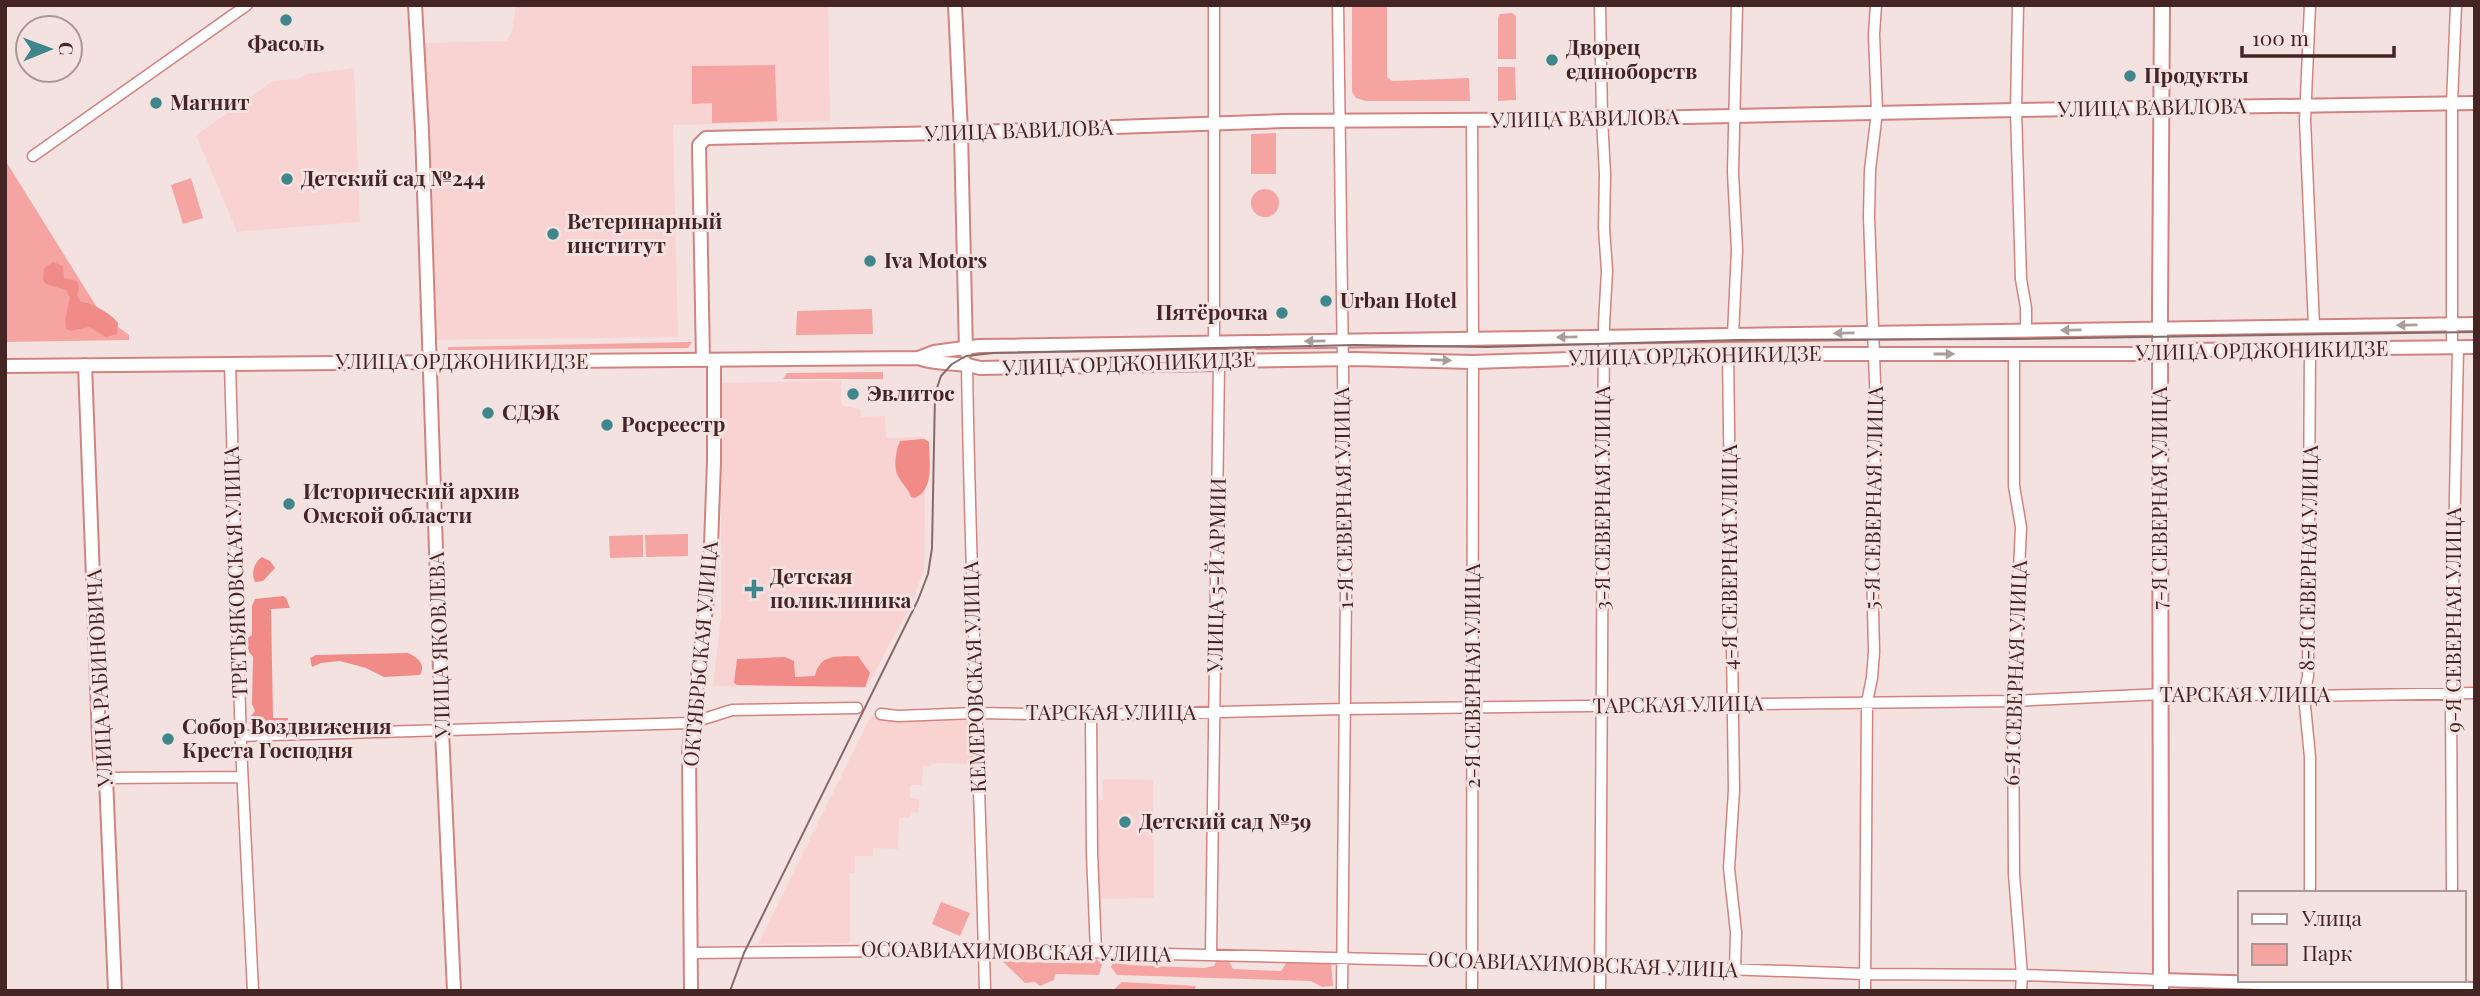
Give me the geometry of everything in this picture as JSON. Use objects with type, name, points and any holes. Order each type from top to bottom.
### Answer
[{"type":"main road","name":"7-Я СЕВЕРНАЯ УЛИЦА","points":[[2161,985],[2162,5]]},
{"type":"street","points":[[33,156],[247,5]]},
{"type":"street","name":"УЛИЦА ЯКОВЛЕВА","points":[[415,5],[454,991]]},
{"type":"street","points":[[955,5],[967,363]]},
{"type":"street","points":[[1214,5],[1214,342]]},
{"type":"street","name":"1-Я СЕВЕРНАЯ УЛИЦА","points":[[1338,5],[1346,589],[1342,991]]},
{"type":"street","name":"3-Я СЕВЕРНАЯ УЛИЦА","points":[[1600,991],[1604,337],[1607,271],[1601,5]]},
{"type":"street","points":[[1733,335],[1737,250],[1732,172],[1737,5]]},
{"type":"street","name":"5-Я СЕВЕРНАЯ УЛИЦА","points":[[1864,991],[1867,702],[1874,652],[1871,562],[1876,410],[1869,217],[1870,170],[1877,112],[1874,34],[1876,5]]},
{"type":"street","points":[[2018,5],[2016,110],[2021,279],[2026,308],[2026,330]]},
{"type":"street","points":[[2310,5],[2305,120],[2314,326]]},
{"type":"street","name":"9-Я СЕВЕРНАЯ УЛИЦА","points":[[2452,891],[2455,348],[2452,324],[2452,104],[2456,5]]},
{"type":"street","name":"УЛИЦА ВАВИЛОВА","points":[[699,145],[706,138],[1339,121],[1602,119],[2475,103]]},
{"type":"street","points":[[1472,120],[1473,338]]},
{"type":"street","name":"ОКТЯБРЬСКАЯ УЛИЦА","points":[[691,991],[689,752],[710,574],[715,461],[699,145]]},
{"type":"street","name":"УЛИЦА ОРДЖОНИКИДЗЕ","points":[[918,358],[934,352],[966,347],[2475,324]]},
{"type":"street","name":"УЛИЦА ОРДЖОНИКИДЗЕ","points":[[5,366],[918,358],[935,363],[967,363],[980,368],[1342,359],[1473,362],[1728,354],[2014,355],[2475,347]]},
{"type":"street","name":"8-Я СЕВЕРНАЯ УЛИЦА","points":[[2310,349],[2308,676],[2304,696],[2310,757],[2310,891]]},
{"type":"street","name":"4-Я СЕВЕРНАЯ УЛИЦА","points":[[1728,354],[1734,790],[1730,868],[1736,932],[1735,968]]},
{"type":"street","name":"6-Я СЕВЕРНАЯ УЛИЦА","points":[[2014,355],[2014,486],[2021,527],[2013,701],[2014,874],[2021,991]]},
{"type":"street","name":"2-Я СЕВЕРНАЯ УЛИЦА","points":[[1472,991],[1473,362]]},
{"type":"street","name":"КЕМЕРОВСКАЯ УЛИЦА","points":[[967,363],[985,991]]},
{"type":"street","name":"ТРЕТЬЯКОВСКАЯ УЛИЦА","points":[[230,364],[240,736],[253,991]]},
{"type":"street","name":"УЛИЦА 5-Й АРМИИ","points":[[1211,954],[1219,364]]},
{"type":"street","name":"УЛИЦА РАБИНОВИЧА","points":[[85,365],[99,738],[100,758],[106,778],[115,991]]},
{"type":"street","name":"ТАРСКАЯ УЛИЦА","points":[[881,714],[1091,715],[1343,709],[2013,701],[2161,694],[2304,696],[2475,693]]},
{"type":"street","points":[[240,736],[691,723],[732,710],[857,708]]},
{"type":"street","points":[[1091,715],[1096,952]]},
{"type":"street","points":[[106,778],[242,777]]},
{"type":"street","name":"ОСОАВИАХИМОВСКАЯ УЛИЦА","points":[[691,953],[984,949],[1735,968],[1864,974],[2022,975],[2161,985],[2449,986],[2475,989]]},
{"type":"shaded area","name":"Ветеринарный институт","points":[[516,5],[828,5],[830,121],[673,125],[678,337],[435,340],[421,43],[506,41],[512,31]]},
{"type":"shaded area","name":"Детский сад №244","points":[[354,68],[360,222],[237,232],[196,135],[273,81]]},
{"type":"shaded area","points":[[53,262],[63,266],[64,278],[77,281],[77,296],[81,302],[96,306],[118,323],[117,334],[106,337],[89,327],[70,331],[66,328],[65,319],[70,298],[66,290],[46,284],[43,280],[44,268]]},
{"type":"shaded area","points":[[841,381],[841,403],[860,409],[861,417],[885,416],[886,438],[926,437],[924,570],[911,605],[866,688],[713,686],[721,616],[721,383]]},
{"type":"shaded area","points":[[924,439],[929,442],[930,473],[926,488],[915,498],[911,497],[896,473],[896,454],[900,441]]},
{"type":"shaded area","points":[[262,557],[270,561],[275,568],[263,581],[255,582],[254,568]]},
{"type":"shaded area","points":[[283,596],[290,608],[271,609],[273,718],[288,718],[288,724],[280,728],[264,729],[249,724],[255,711],[252,704],[253,657],[247,649],[248,638],[252,635],[252,606],[255,599]]},
{"type":"shaded area","points":[[408,653],[420,662],[420,675],[384,677],[366,668],[340,661],[312,667],[310,658],[316,655]]},
{"type":"shaded area","points":[[858,656],[870,673],[865,687],[734,683],[737,659],[785,657],[794,661],[795,677],[815,676],[821,663],[831,658]]},
{"type":"shaded area","points":[[971,715],[972,764],[932,763],[931,766],[923,766],[922,785],[910,785],[910,798],[919,799],[918,813],[910,812],[910,818],[899,818],[898,849],[873,848],[873,856],[855,856],[855,873],[850,873],[850,943],[758,944],[871,716],[905,718]]},
{"type":"shaded area","name":"Детский сад №59","points":[[1103,779],[1153,780],[1154,898],[1098,899],[1095,801],[1103,800]]},
{"type":"green space","points":[[1352,5],[1387,5],[1387,77],[1392,81],[1469,78],[1470,101],[1366,101],[1356,98],[1352,92]]},
{"type":"green space","points":[[1512,13],[1516,16],[1516,59],[1498,59],[1498,18],[1500,14]]},
{"type":"green space","points":[[775,65],[777,121],[712,123],[712,103],[692,104],[692,66]]},
{"type":"green space","points":[[1498,67],[1515,67],[1516,100],[1498,101]]},
{"type":"green space","points":[[1276,133],[1276,174],[1251,174],[1251,134]]},
{"type":"green space","points":[[5,160],[101,314],[129,335],[129,340],[5,342]]},
{"type":"green space","points":[[191,178],[203,218],[183,224],[171,185]]},
{"type":"green space","points":[[1265,189],[1275,193],[1279,203],[1275,213],[1265,217],[1255,213],[1251,203],[1255,193]]},
{"type":"green space","points":[[872,309],[873,334],[796,335],[797,311]]},
{"type":"green space","points":[[692,342],[688,348],[448,350],[448,347]]},
{"type":"green space","points":[[883,372],[883,379],[783,379],[787,373]]},
{"type":"green space","points":[[688,534],[688,556],[646,557],[645,535]]},
{"type":"green space","points":[[643,535],[643,557],[610,558],[609,536]]},
{"type":"green space","points":[[941,902],[970,913],[960,936],[932,924]]},
{"type":"green space","points":[[1000,954],[1008,954],[1012,962],[1084,963],[1095,958],[1102,964],[1099,975],[1055,974],[1054,980],[1040,986],[1035,982],[1025,983],[1000,959]]},
{"type":"green space","points":[[1119,959],[1126,965],[1204,968],[1214,966],[1217,959],[1228,959],[1233,969],[1281,971],[1289,959],[1326,962],[1331,964],[1333,986],[1322,987],[1311,981],[1117,975],[1111,967],[1113,962]]},
{"type":"green space","points":[[1122,982],[1196,986],[1194,991],[1112,991]]},
{"type":"tram line","points":[[730,991],[744,953],[918,600],[928,574],[932,548],[935,394],[941,376],[952,364],[966,356],[993,353],[1355,345],[1486,347],[1738,340],[2475,332]]},
{"type":"place","name":"Фасоль","points":[[286,20]]},
{"type":"place","name":"Дворец единоборств","points":[[1552,60]]},
{"type":"place","name":"Продукты","points":[[2130,76]]},
{"type":"place","name":"Магнит","points":[[156,103]]},
{"type":"place","name":"Детский сад №244","points":[[287,179]]},
{"type":"place","name":"Ветеринарный институт","points":[[553,234]]},
{"type":"place","name":"Iva Motors","points":[[870,261]]},
{"type":"place","name":"Urban Hotel","points":[[1326,301]]},
{"type":"place","name":"Пятёрочка","points":[[1282,313]]},
{"type":"place","name":"Эвлитос","points":[[853,394]]},
{"type":"place","name":"СДЭК","points":[[488,413]]},
{"type":"place","name":"Росреестр","points":[[607,425]]},
{"type":"place","name":"Исторический архив Омской области","points":[[289,504]]},
{"type":"place","name":"Детская поликлиника","points":[[754,589]]},
{"type":"place","name":"Собор Воздвижения Креста Господня","points":[[168,739]]},
{"type":"place","name":"Детский сад №59","points":[[1125,822]]}]
